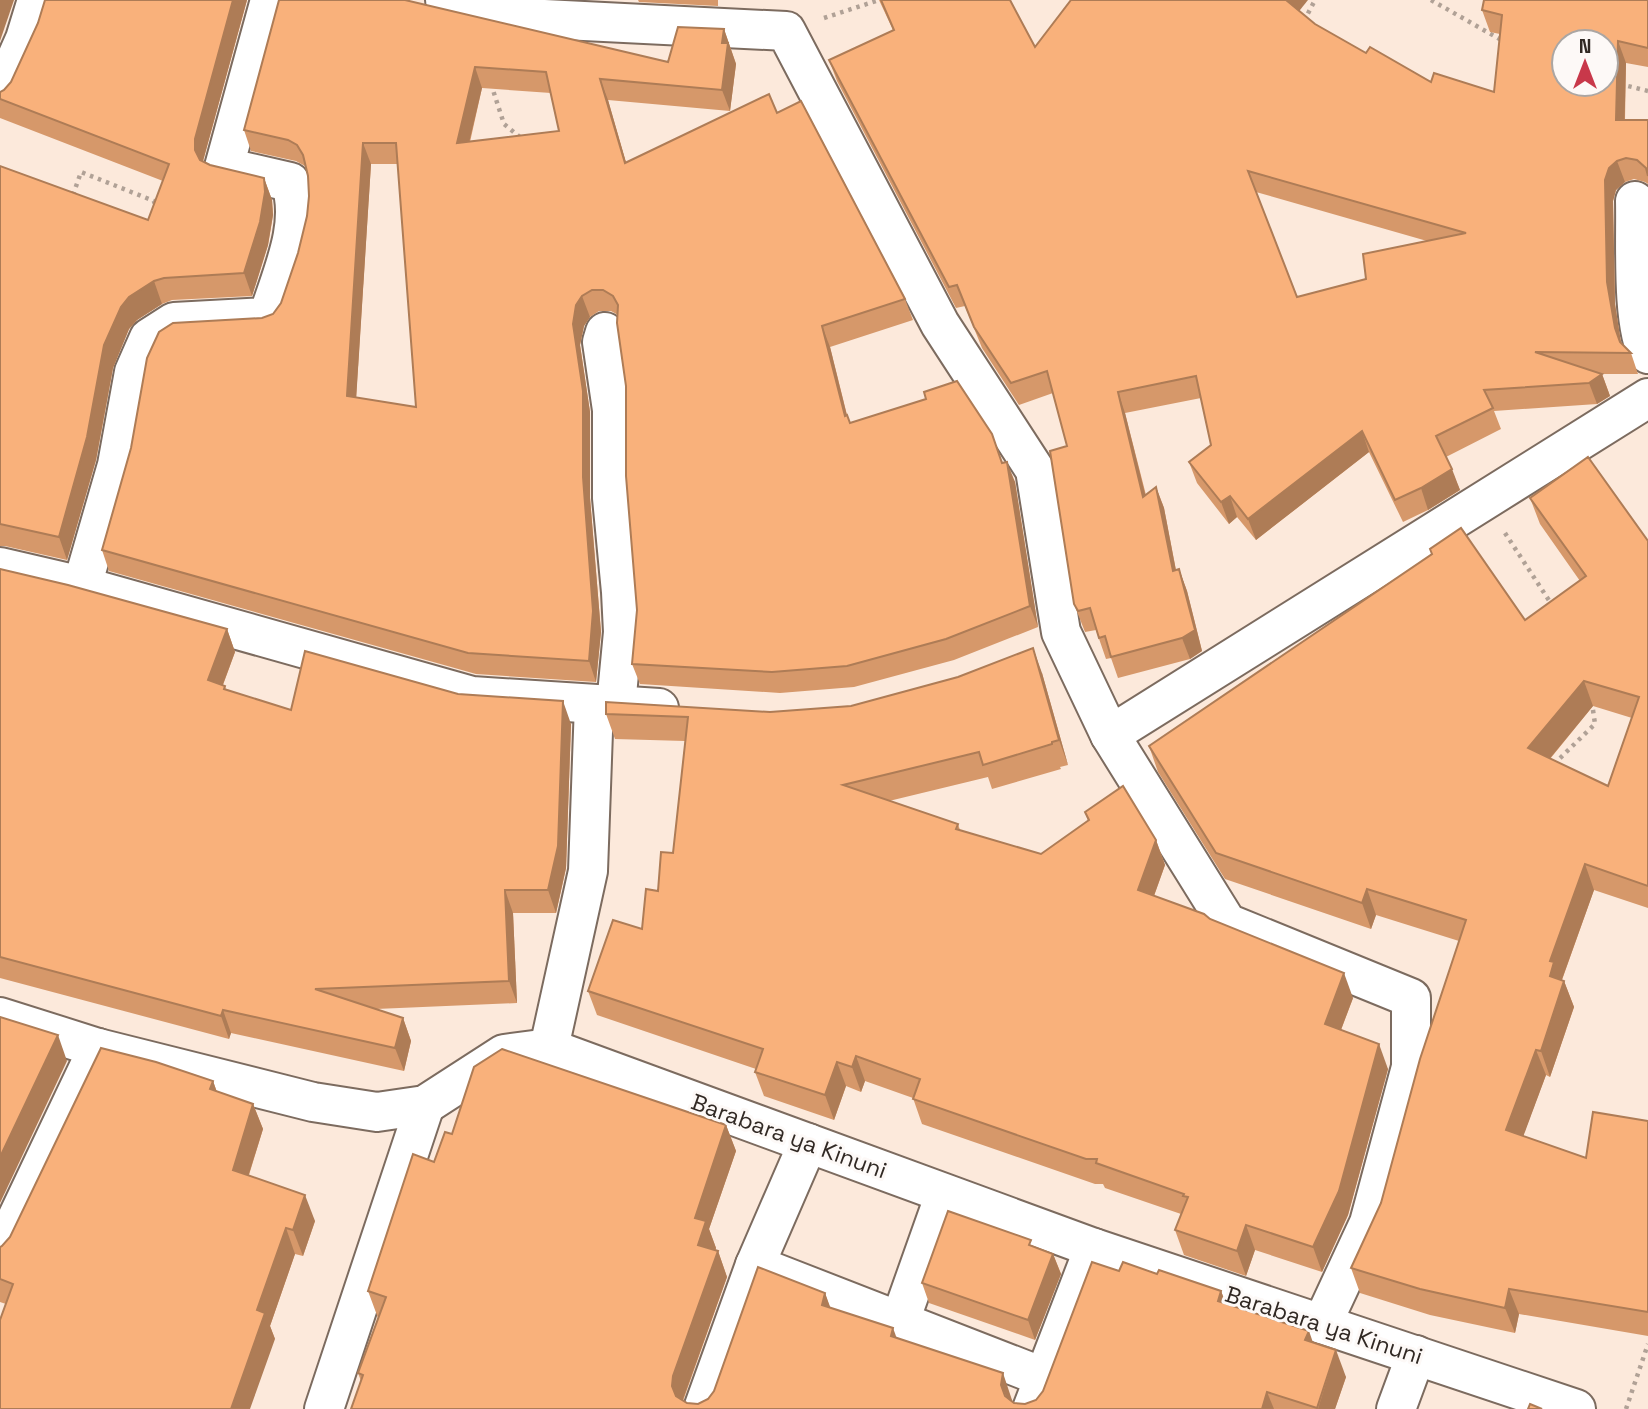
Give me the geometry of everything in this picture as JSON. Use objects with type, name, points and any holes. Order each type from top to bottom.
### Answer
[{"type":"street","points":[[0,96],[25,39],[37,0]]},
{"type":"street","points":[[82,586],[117,465],[134,372],[149,338],[174,322],[268,317],[292,240],[296,197],[290,182],[224,167],[270,0]]},
{"type":"street","points":[[445,0],[484,16],[786,31],[940,324],[1035,470],[1061,632],[1052,645],[1227,923],[1411,998],[1411,1068],[1383,1171],[1368,1223],[1322,1324]]},
{"type":"street","points":[[1635,201],[1636,292],[1643,345],[1648,354]]},
{"type":"street","points":[[549,1048],[587,871],[605,705],[623,632],[611,498],[611,410],[602,342],[605,332]]},
{"type":"street","points":[[1110,735],[1648,398]]},
{"type":"street","points":[[0,567],[82,586],[472,696],[690,710]]},
{"type":"street","name":"Barabara ya Kinuni","points":[[0,1017],[98,1048],[313,1102],[377,1112],[425,1105],[504,1054],[549,1048],[1094,1248],[1576,1409]]},
{"type":"street","points":[[0,1254],[10,1207],[98,1048]]},
{"type":"street","points":[[324,1409],[425,1105]]},
{"type":"street","points":[[703,1409],[755,1265],[808,1143]]},
{"type":"street","points":[[900,1321],[945,1194]]},
{"type":"street","points":[[755,1265],[900,1321],[1037,1393],[1094,1248]]},
{"type":"street","points":[[1396,1409],[1416,1356]]},
{"type":"path","points":[[786,31],[879,0]]},
{"type":"path","points":[[1303,23],[1315,0]]},
{"type":"path","points":[[1431,0],[1514,48]]},
{"type":"path","points":[[488,72],[504,124],[531,146]]},
{"type":"path","points":[[1620,84],[1648,91]]},
{"type":"path","points":[[73,197],[82,172],[154,201],[155,213]]},
{"type":"path","points":[[1483,500],[1555,609]]},
{"type":"path","points":[[1551,767],[1595,724],[1592,701]]},
{"type":"path","points":[[1626,1409],[1648,1344]]},
{"type":"building","points":[[45,0],[233,0],[195,139],[195,150],[200,160],[210,165],[264,178],[265,192],[260,222],[244,273],[164,278],[154,281],[129,297],[121,307],[104,345],[87,437],[59,537],[0,524],[0,166],[148,220],[169,164],[0,99],[0,92],[11,82],[38,23]]},
{"type":"building","points":[[279,0],[405,0],[668,62],[678,27],[724,29],[722,43],[728,43],[722,90],[600,79],[625,163],[769,94],[777,113],[801,101],[905,299],[822,326],[845,416],[847,415],[850,423],[926,399],[924,392],[957,381],[992,434],[1002,463],[1007,462],[1030,606],[946,639],[847,666],[772,672],[632,664],[637,610],[626,476],[626,386],[617,323],[618,305],[613,296],[603,290],[592,290],[582,296],[576,305],[573,324],[583,391],[583,477],[593,611],[589,661],[468,653],[102,550],[131,448],[147,358],[159,332],[173,323],[262,318],[273,314],[281,303],[298,253],[309,196],[303,155],[297,145],[288,140],[244,130]],"holes":[[[475,67],[546,72],[559,131],[457,143]],[[363,143],[396,143],[416,407],[347,396]]]},
{"type":"building","points":[[881,0],[1010,0],[1035,47],[1071,0],[1286,0],[1315,24],[1366,53],[1370,47],[1431,82],[1434,73],[1494,92],[1502,15],[1482,10],[1484,0],[1648,0],[1648,48],[1620,41],[1620,28],[1550,28],[1550,98],[1617,98],[1616,120],[1648,120],[1648,176],[1646,168],[1637,160],[1626,158],[1609,168],[1605,180],[1607,282],[1615,328],[1620,342],[1631,353],[1535,352],[1602,374],[1589,383],[1484,390],[1493,408],[1436,436],[1452,469],[1395,500],[1362,431],[1248,519],[1230,496],[1221,502],[1189,462],[1211,445],[1196,376],[1118,392],[1143,497],[1156,487],[1173,571],[1179,569],[1195,630],[1182,638],[1111,657],[1105,636],[1099,638],[1090,608],[1078,611],[1074,604],[1050,451],[1067,446],[1047,371],[1011,383],[974,327],[957,285],[949,287],[829,60],[894,30]],"holes":[[[1248,171],[1466,233],[1363,254],[1366,279],[1297,297]]]},
{"type":"building","points":[[1588,457],[1648,541],[1648,886],[1585,864],[1550,961],[1554,962],[1550,976],[1564,981],[1541,1051],[1536,1050],[1506,1130],[1586,1158],[1593,1112],[1648,1121],[1648,1312],[1509,1289],[1505,1308],[1420,1289],[1351,1268],[1381,1203],[1420,1059],[1466,920],[1367,889],[1362,903],[1216,853],[1149,746],[1432,554],[1430,549],[1461,528],[1525,620],[1586,576],[1530,498]],"holes":[[[1584,681],[1639,697],[1608,786],[1528,748]]]},
{"type":"building","points":[[0,569],[227,629],[208,680],[225,686],[224,689],[291,710],[305,651],[458,694],[563,701],[558,846],[548,890],[505,890],[509,981],[315,989],[403,1018],[395,1048],[223,1010],[221,1016],[0,957]]},
{"type":"building","points":[[1033,648],[1059,740],[983,765],[979,752],[843,785],[958,824],[956,829],[1041,854],[1089,820],[1085,812],[1123,786],[1156,840],[1138,890],[1204,914],[1210,919],[1344,973],[1325,1024],[1379,1044],[1339,1191],[1313,1247],[1246,1225],[1237,1251],[1175,1230],[1188,1197],[1183,1196],[1184,1194],[1096,1163],[1097,1159],[1086,1159],[913,1099],[920,1079],[856,1056],[852,1067],[837,1062],[825,1095],[755,1072],[763,1049],[588,991],[613,920],[642,929],[646,889],[658,891],[661,852],[673,853],[688,717],[606,714],[606,702],[770,712],[851,706],[958,677]]},
{"type":"building","points":[[0,1017],[58,1035],[0,1157]]},
{"type":"building","points":[[101,1048],[156,1062],[213,1081],[210,1089],[253,1104],[233,1170],[305,1195],[293,1230],[286,1228],[257,1310],[265,1313],[231,1409],[0,1409],[0,1320],[13,1284],[0,1279],[0,1247],[10,1237]]},
{"type":"building","points":[[502,1049],[726,1125],[695,1218],[706,1221],[698,1245],[718,1251],[673,1376],[672,1386],[676,1396],[687,1403],[698,1404],[708,1399],[714,1391],[758,1267],[825,1293],[822,1305],[893,1328],[891,1336],[1003,1373],[1001,1385],[1005,1396],[1014,1403],[1025,1404],[1036,1400],[1043,1391],[1092,1262],[1119,1271],[1123,1262],[1157,1274],[1159,1270],[1221,1291],[1218,1301],[1309,1331],[1305,1340],[1336,1350],[1317,1408],[1267,1392],[1262,1409],[351,1409],[363,1375],[358,1373],[386,1297],[368,1291],[413,1154],[434,1162],[445,1132],[452,1134],[474,1067]]},
{"type":"building","points":[[948,1211],[1031,1240],[1029,1245],[1053,1254],[1028,1320],[922,1283]]},
{"type":"building","points":[[1530,1404],[1542,1409],[1528,1409]]}]
